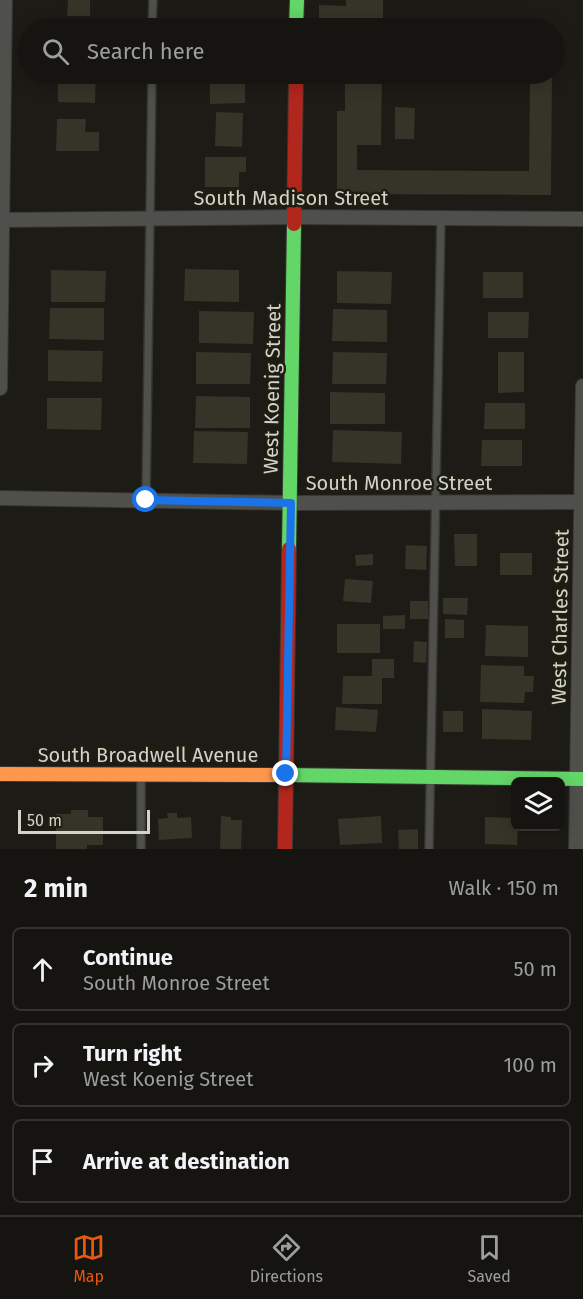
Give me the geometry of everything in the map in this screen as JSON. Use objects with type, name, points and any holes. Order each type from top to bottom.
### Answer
[{"type":"street","points":[[0,388],[4,0]]},
{"type":"street","points":[[296,18],[297,0]]},
{"type":"street","name":"West Koenig Street","points":[[285,849],[296,84]]},
{"type":"street","name":"South Madison Street","points":[[1,220],[294,217],[583,219]]},
{"type":"street","name":"West Charles Street","points":[[576,849],[580,779],[583,386]]},
{"type":"street","name":"South Monroe Street","points":[[0,498],[291,503],[582,502]]},
{"type":"street","name":"South Broadwell Avenue","points":[[0,774],[286,774],[580,779]]},
{"type":"lane","points":[[152,18],[153,0]]},
{"type":"lane","points":[[146,500],[152,84]]},
{"type":"lane","points":[[429,849],[441,218]]},
{"type":"lane","points":[[141,774],[141,849]]},
{"type":"building","points":[[68,0],[90,0],[90,16],[67,16]]},
{"type":"building","points":[[346,0],[383,0],[383,18],[319,18],[319,5],[346,6]]},
{"type":"building","points":[[58,84],[96,84],[95,103],[58,102]]},
{"type":"building","points":[[210,84],[245,84],[245,103],[210,104]]},
{"type":"building","points":[[345,84],[382,84],[381,145],[357,145],[357,170],[529,171],[530,84],[552,84],[551,195],[337,194],[337,111],[345,111]]},
{"type":"building","points":[[395,107],[415,108],[414,139],[395,139]]},
{"type":"building","points":[[216,112],[243,113],[242,147],[215,146]]},
{"type":"building","points":[[57,119],[86,119],[85,132],[99,132],[99,151],[56,151]]},
{"type":"building","points":[[205,157],[246,157],[246,172],[239,172],[239,187],[205,187]]},
{"type":"building","points":[[185,269],[239,270],[239,302],[184,301]]},
{"type":"building","points":[[51,270],[106,271],[105,302],[51,302]]},
{"type":"building","points":[[337,271],[392,272],[391,304],[337,303]]},
{"type":"building","points":[[483,272],[523,272],[523,298],[483,298]]},
{"type":"building","points":[[50,308],[104,308],[104,340],[49,339]]},
{"type":"building","points":[[333,309],[387,310],[387,342],[332,341]]},
{"type":"building","points":[[199,311],[254,312],[253,344],[199,343]]},
{"type":"building","points":[[488,312],[529,312],[528,338],[488,338]]},
{"type":"building","points":[[48,350],[103,351],[102,382],[48,381]]},
{"type":"building","points":[[196,352],[251,353],[250,384],[196,384]]},
{"type":"building","points":[[333,352],[387,353],[386,384],[332,384]]},
{"type":"building","points":[[498,352],[524,352],[524,392],[498,393]]},
{"type":"building","points":[[330,392],[385,393],[385,424],[330,424]]},
{"type":"building","points":[[196,396],[250,397],[250,428],[195,428]]},
{"type":"building","points":[[47,398],[102,398],[101,430],[47,429]]},
{"type":"building","points":[[485,403],[525,403],[525,429],[484,429]]},
{"type":"building","points":[[333,430],[402,432],[401,464],[332,462]]},
{"type":"building","points":[[194,431],[248,432],[247,464],[193,463]]},
{"type":"building","points":[[482,440],[522,440],[522,466],[481,466]]},
{"type":"building","points":[[454,534],[477,534],[477,566],[455,566]]},
{"type":"building","points":[[406,545],[427,546],[426,570],[405,569]]},
{"type":"building","points":[[500,553],[532,553],[532,575],[500,575]]},
{"type":"building","points":[[373,554],[373,565],[356,566],[355,555]]},
{"type":"building","points":[[345,579],[373,581],[371,603],[343,601]]},
{"type":"building","points":[[443,598],[468,598],[467,615],[443,614]]},
{"type":"building","points":[[410,601],[428,601],[428,619],[410,619]]},
{"type":"building","points":[[405,615],[405,629],[383,629],[383,616]]},
{"type":"building","points":[[445,619],[464,620],[464,638],[445,638]]},
{"type":"building","points":[[337,624],[380,624],[380,653],[337,653]]},
{"type":"building","points":[[486,625],[528,626],[528,657],[485,656]]},
{"type":"building","points":[[414,641],[427,642],[426,663],[413,662]]},
{"type":"building","points":[[372,659],[394,659],[394,678],[382,678],[382,704],[342,704],[343,676],[372,676]]},
{"type":"building","points":[[481,665],[524,666],[524,676],[534,676],[533,692],[525,692],[524,703],[480,702]]},
{"type":"building","points":[[336,707],[378,710],[376,732],[335,730]]},
{"type":"building","points":[[482,709],[532,711],[531,740],[482,739]]},
{"type":"building","points":[[443,711],[463,711],[463,732],[443,732]]},
{"type":"building","points":[[71,810],[88,810],[88,817],[103,817],[103,845],[87,845],[87,849],[56,849],[56,814],[71,814]]},
{"type":"building","points":[[167,813],[177,813],[177,818],[191,817],[192,838],[159,840],[158,819],[168,818]]},
{"type":"building","points":[[221,816],[231,817],[231,820],[242,820],[241,849],[220,849]]},
{"type":"building","points":[[381,816],[382,843],[340,845],[338,819]]},
{"type":"building","points":[[485,817],[511,818],[511,831],[518,831],[517,845],[485,844]]},
{"type":"building","points":[[418,829],[418,849],[399,849],[398,830]]},
{"type":"traffic: fast","points":[[296,18],[297,0]]},
{"type":"traffic: fast","points":[[289,549],[294,224]]},
{"type":"traffic: fast","points":[[284,775],[583,779]]},
{"type":"traffic: slow","points":[[0,774],[284,775]]},
{"type":"traffic: jam","points":[[294,224],[296,84]]},
{"type":"traffic: jam","points":[[285,849],[289,549]]},
{"type":"route","points":[[146,500],[291,503],[286,774]]}]
